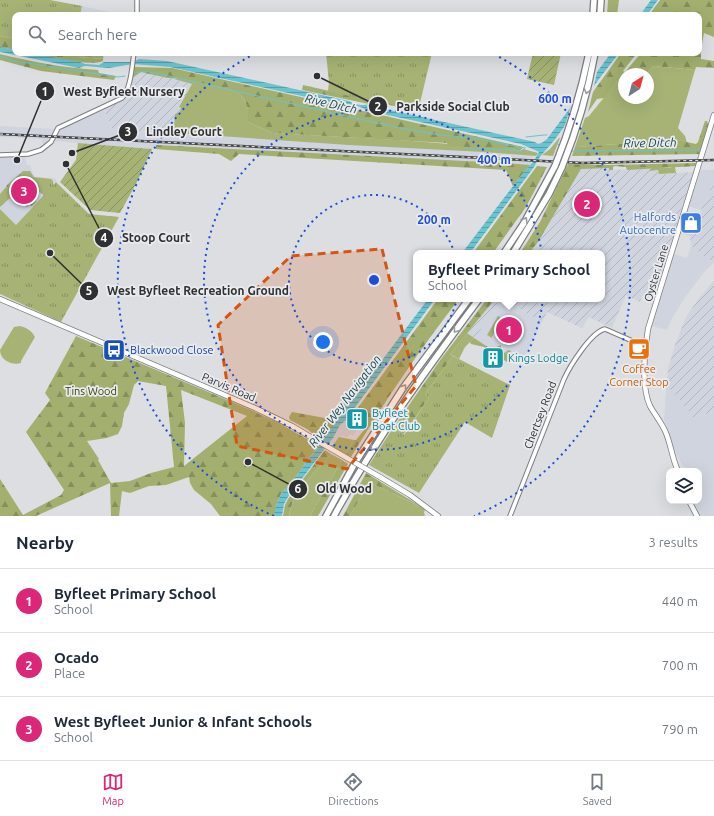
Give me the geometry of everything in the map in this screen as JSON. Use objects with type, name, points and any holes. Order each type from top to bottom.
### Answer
[{"type":"highway","points":[[593,12],[594,0]]},
{"type":"highway","points":[[600,12],[601,0]]},
{"type":"highway","points":[[506,250],[524,223],[554,166],[566,138],[580,94],[587,56]]},
{"type":"highway","points":[[515,250],[549,194],[562,167],[579,120],[588,89],[594,56]]},
{"type":"highway","points":[[326,516],[355,463],[399,395],[467,302]]},
{"type":"highway","points":[[334,516],[365,461],[405,399],[477,302]]},
{"type":"main road","name":"Oyster Lane","points":[[677,468],[666,433],[659,421],[653,415],[648,404],[645,370],[646,344],[648,329],[714,115]]},
{"type":"main road","name":"Parvis Road","points":[[0,299],[289,424],[380,477],[438,516]]},
{"type":"main road","points":[[691,504],[697,516]]},
{"type":"street","points":[[137,0],[137,12]]},
{"type":"street","points":[[0,155],[28,154],[41,150],[51,142],[58,128],[120,99],[126,94],[133,68],[134,56]]},
{"type":"street","name":"Chertsey Road","points":[[510,516],[563,382],[569,368],[580,352],[597,333],[604,329],[637,343],[646,344]]},
{"type":"highlighted area","points":[[382,249],[416,386],[347,469],[237,446],[218,325],[291,256]]},
{"type":"shaded area","points":[[82,6],[109,12],[81,12]]},
{"type":"shaded area","points":[[141,72],[159,75],[192,84],[179,107],[182,108],[180,112],[175,114],[174,128],[176,133],[113,131],[104,110],[127,98],[131,79]]},
{"type":"shaded area","points":[[104,110],[113,131],[230,135],[535,153],[530,165],[525,170],[152,149],[54,141],[59,130]]},
{"type":"shaded area","points":[[0,126],[54,129],[46,144],[42,144],[42,139],[0,137]]},
{"type":"shaded area","points":[[5,156],[25,156],[27,165],[30,165],[34,177],[54,178],[57,181],[16,225],[0,209],[0,158]]},
{"type":"shaded area","points":[[593,167],[609,168],[610,170],[650,169],[651,171],[658,170],[659,174],[694,172],[680,213],[657,292],[650,291],[648,298],[642,296],[640,302],[626,295],[612,328],[589,317],[582,328],[547,312],[542,322],[509,302],[605,302],[605,250],[531,250],[538,242],[581,169]]},
{"type":"shaded area","points":[[701,170],[714,170],[714,181],[701,210],[688,206]]},
{"type":"shaded area","points":[[714,181],[714,263],[691,246],[690,235],[693,225]]},
{"type":"shaded area","points":[[686,216],[697,220],[690,236],[681,233]]},
{"type":"shaded area","points":[[691,246],[714,263],[705,271],[686,296],[671,320],[667,330],[652,326],[674,254],[687,258]]},
{"type":"shaded area","points":[[714,280],[714,411],[694,418],[671,389],[666,392],[668,369],[675,345],[686,317]]},
{"type":"shaded area","points":[[493,302],[502,302],[474,338],[467,333]]},
{"type":"shaded area","points":[[502,302],[509,302],[542,322],[522,361],[517,359],[515,362],[474,338]]},
{"type":"shaded area","points":[[671,388],[697,417],[714,411],[714,516],[701,516],[694,504],[702,504],[702,468],[687,468],[683,466],[675,452],[664,419],[666,392]]},
{"type":"shaded area","points":[[355,408],[367,416],[353,436],[350,434],[348,437],[340,436],[333,444],[329,442],[340,425]]},
{"type":"green space","points":[[0,0],[50,0],[82,6],[81,12],[12,12],[12,38],[0,36]]},
{"type":"green space","points":[[608,0],[619,0],[617,12],[607,12]]},
{"type":"green space","points":[[660,0],[714,0],[714,37],[704,33],[702,44],[702,12],[651,12]]},
{"type":"green space","points":[[0,36],[12,38],[12,49],[0,47]]},
{"type":"green space","points":[[0,54],[24,60],[73,68],[98,70],[99,73],[116,76],[114,80],[41,71],[0,60]]},
{"type":"green space","points":[[44,56],[78,56],[103,59],[103,61],[89,63]]},
{"type":"green space","points":[[78,56],[104,56],[103,59]]},
{"type":"green space","points":[[326,56],[431,56],[420,103],[420,112],[328,91],[329,82]]},
{"type":"green space","points":[[532,56],[560,56],[554,85],[527,79]]},
{"type":"green space","points":[[619,56],[635,56],[625,68],[618,68],[618,80],[604,98],[597,99],[588,112],[593,92]]},
{"type":"green space","points":[[638,56],[701,56],[701,59],[714,61],[714,68],[696,67],[695,70],[653,66],[652,68],[628,68]]},
{"type":"green space","points":[[653,66],[695,70],[678,128],[685,136],[687,143],[677,140],[575,147],[585,118],[589,116],[618,80],[618,104],[654,104],[654,68],[652,68]]},
{"type":"green space","points":[[134,67],[172,68],[523,147],[520,151],[512,149],[448,146],[447,143],[273,133],[248,122],[248,109],[244,99],[232,90],[178,78],[166,78],[141,72],[131,79]]},
{"type":"green space","points":[[178,78],[232,90],[238,93],[244,99],[248,109],[248,122],[273,133],[399,140],[512,149],[520,151],[523,149],[538,153],[536,156],[176,133],[174,128],[175,114],[180,112],[181,108],[179,107],[192,84],[174,79]]},
{"type":"green space","points":[[303,85],[374,101],[373,107],[369,104],[302,90]]},
{"type":"green space","points":[[705,121],[707,121],[708,129],[700,154],[572,156],[575,147],[677,140],[696,144]]},
{"type":"green space","points":[[559,138],[553,156],[542,155],[550,149]]},
{"type":"green space","points":[[78,143],[152,149],[137,182],[120,213],[90,210],[60,182],[76,160]]},
{"type":"green space","points":[[156,145],[530,165],[513,186],[506,170],[239,154],[231,161],[219,154],[156,149]]},
{"type":"green space","points":[[697,163],[696,166],[636,170],[627,170],[626,167],[615,166],[613,167],[613,170],[609,170],[609,168],[581,169],[538,242],[531,250],[522,250],[540,222],[568,164],[609,165]]},
{"type":"green space","points":[[537,166],[547,167],[526,207],[495,250],[475,250]]},
{"type":"green space","points":[[674,166],[676,173],[659,174],[658,170],[650,171],[652,168],[670,168]]},
{"type":"green space","points":[[23,171],[30,171],[34,177],[51,179],[53,181],[53,185],[56,182],[89,214],[119,217],[61,322],[0,294],[0,209],[16,225],[44,195],[39,192],[35,198],[36,202],[32,206],[29,205],[27,207],[18,199],[14,202],[10,198],[0,207],[0,194],[6,187],[8,189],[6,186]]},
{"type":"green space","points":[[436,302],[457,302],[403,376],[351,457],[346,454],[354,440],[356,440],[364,430],[360,427],[367,416],[357,409]]},
{"type":"green space","points":[[485,302],[493,302],[450,354],[453,356],[425,394],[429,398],[408,428],[398,421],[441,359]]},
{"type":"green space","points":[[498,316],[510,324],[504,335],[495,331],[492,338],[487,335]]},
{"type":"green space","points":[[20,326],[29,330],[35,337],[21,363],[14,364],[2,357],[0,350],[14,327]]},
{"type":"green space","points":[[467,333],[474,338],[465,347],[459,359],[450,354]]},
{"type":"green space","name":"Tins Wood","points":[[76,336],[251,410],[277,422],[319,446],[281,494],[275,508],[275,516],[220,516],[211,504],[194,490],[190,483],[189,477],[166,485],[149,486],[130,493],[122,491],[119,516],[111,516],[110,483],[36,516],[0,516],[0,479],[23,515],[61,495],[64,490],[26,432],[50,400],[45,393]],"holes":[[[138,381],[166,386],[174,467],[151,473],[130,481],[111,483],[98,460],[99,459],[87,441],[107,438],[118,434],[122,426],[124,413],[129,404],[134,385]],[[181,390],[247,416],[184,466],[185,423]]]},
{"type":"green space","points":[[474,338],[491,349],[501,345],[501,350],[505,353],[508,350],[511,351],[509,355],[512,359],[510,364],[484,347],[471,344],[470,342]]},
{"type":"green space","points":[[453,356],[510,385],[492,438],[465,422],[419,493],[369,465],[393,428],[404,435],[429,398],[425,394]]},
{"type":"green space","points":[[292,412],[325,418],[336,422],[322,441],[307,429],[290,420],[289,417]]},
{"type":"green space","points":[[398,421],[408,428],[403,435],[394,428]]},
{"type":"green space","points":[[339,437],[354,440],[346,454],[329,445],[333,445]]},
{"type":"green space","points":[[325,450],[331,454],[300,491],[291,507],[289,516],[283,516],[288,499]]},
{"type":"green space","points":[[331,454],[342,460],[310,516],[289,516],[291,507],[300,491]]},
{"type":"green space","points":[[342,460],[348,464],[318,516],[310,516]]},
{"type":"green space","points":[[366,473],[425,509],[369,482],[350,516],[343,516]]},
{"type":"green space","points":[[369,482],[425,509],[425,515],[350,516]]},
{"type":"water","points":[[651,0],[658,0],[649,12],[642,12]]},
{"type":"water","points":[[0,47],[12,49],[12,54],[0,52]]},
{"type":"water","points":[[20,56],[45,56],[85,64],[99,65],[104,62],[133,62],[139,59],[167,61],[349,101],[356,104],[369,104],[373,106],[376,104],[376,107],[535,142],[538,144],[547,139],[609,56],[617,56],[472,250],[464,250],[533,162],[539,152],[521,144],[369,111],[356,106],[347,106],[170,67],[133,64],[109,68],[85,66],[79,68]]},
{"type":"water","points":[[426,302],[433,302],[288,497],[284,504],[282,516],[275,516],[275,508],[281,494],[302,469],[338,419],[341,413],[339,411],[344,406],[343,404],[349,397],[353,399]]},
{"type":"pier","points":[[598,67],[593,91],[563,131],[573,100]]},
{"type":"waterway","name":"Rive Ditch","points":[[0,56],[14,61],[118,77],[125,76]]},
{"type":"waterway","name":"Rive Ditch","points":[[135,73],[144,71],[164,75],[400,128],[440,135],[474,138],[525,148]]},
{"type":"waterway","name":"Rive Ditch","points":[[526,137],[547,135]]},
{"type":"waterway","name":"Rive Ditch","points":[[556,143],[561,146]]},
{"type":"waterway","points":[[464,148],[512,150],[521,152],[525,148]]},
{"type":"waterway","name":"Rive Ditch","points":[[571,151],[699,150]]},
{"type":"railway","points":[[0,134],[583,163],[714,160]]},
{"type":"place","name":"Parkside Social Club","points":[[317,76]]},
{"type":"place","name":"Lindley Court","points":[[72,153]]},
{"type":"place","name":"West Byfleet Nursery","points":[[17,160]]},
{"type":"place","name":"Stoop Court","points":[[66,164]]},
{"type":"place","name":"West Byfleet Junior & Infant Schools","points":[[24,191]]},
{"type":"place","name":"Ocado","points":[[587,204]]},
{"type":"place","name":"Halfords Autocentre","points":[[691,223]]},
{"type":"place","name":"West Byfleet Recreation Ground","points":[[50,253]]},
{"type":"place","name":"Byfleet Primary School","points":[[509,330]]},
{"type":"place","name":"Coffee Corner Stop","points":[[639,349]]},
{"type":"place","name":"Blackwood Close","points":[[114,350]]},
{"type":"place","name":"Kings Lodge","points":[[493,358]]},
{"type":"place","name":"Byfleet Boat Club","points":[[357,419]]},
{"type":"place","name":"Old Wood","points":[[248,462]]},
{"type":"water label","name":"River Wey Navigation","points":[[345,401]]}]
